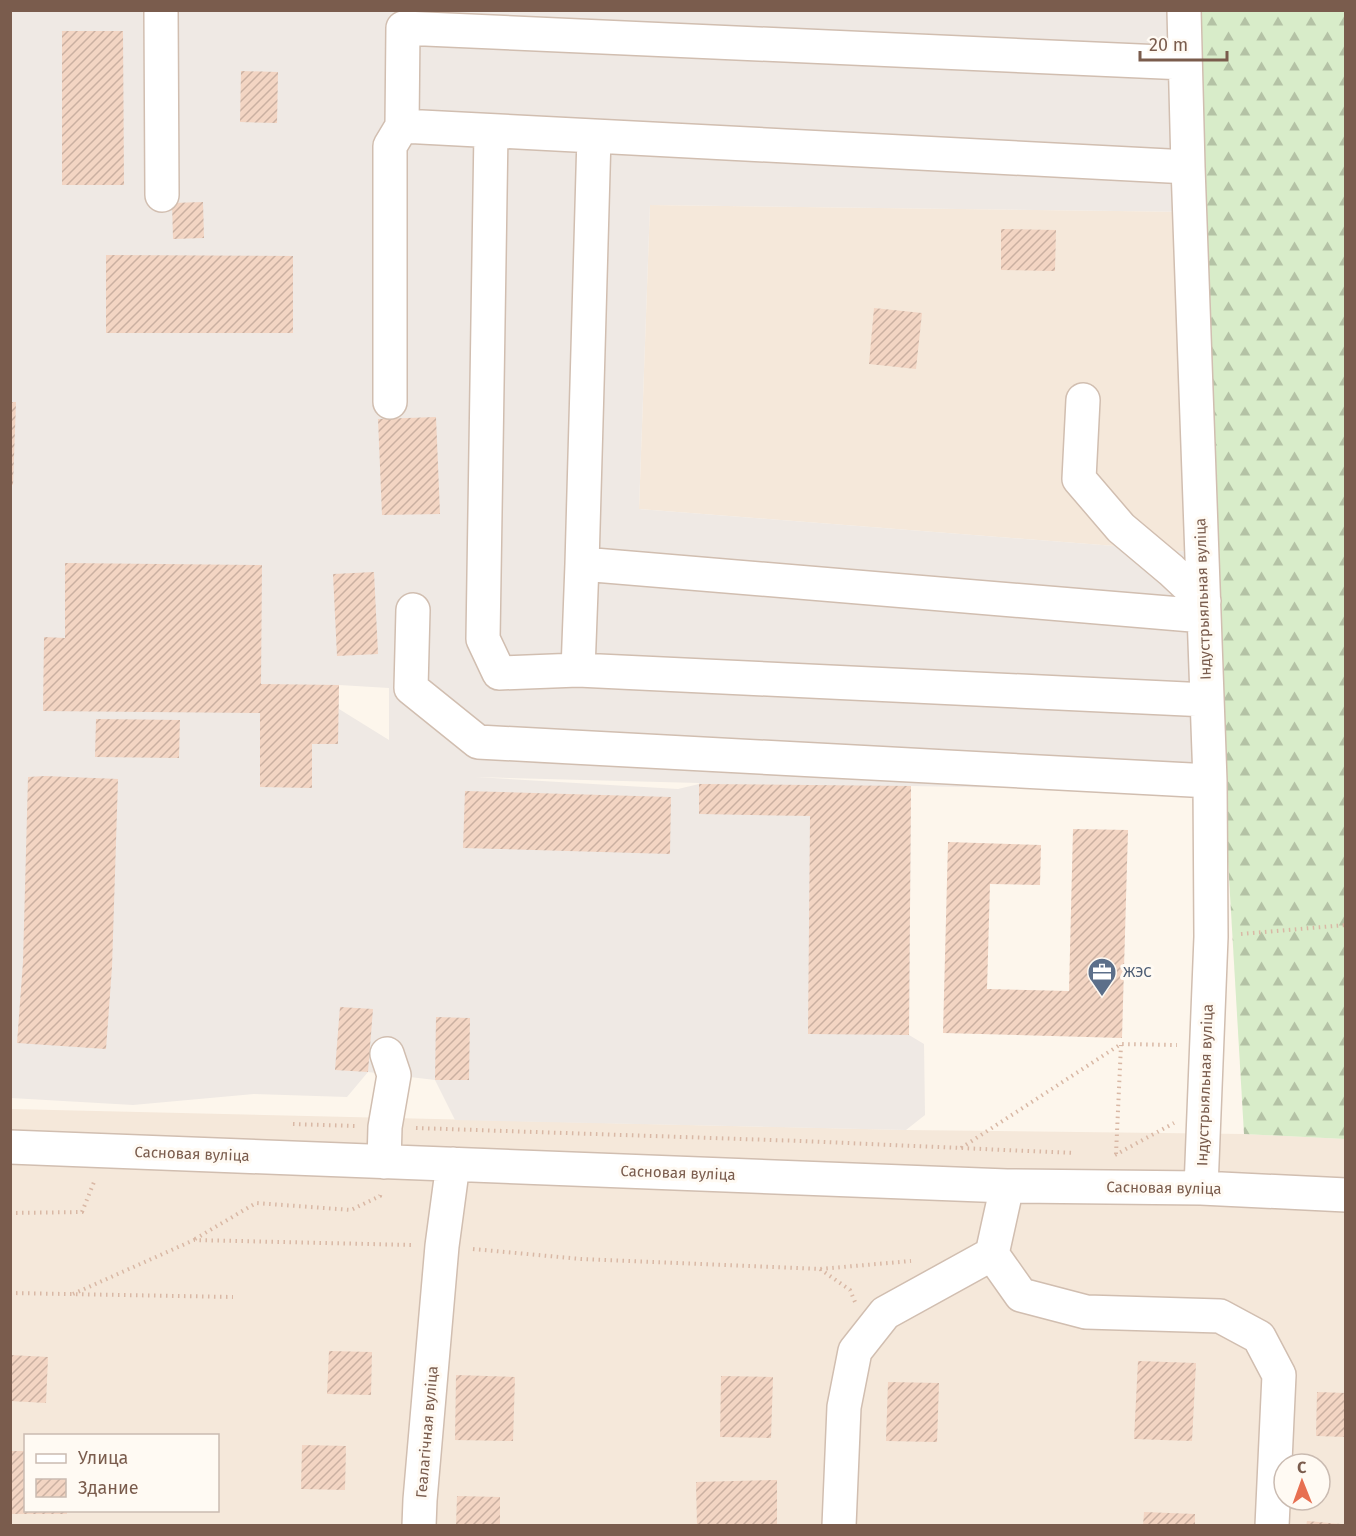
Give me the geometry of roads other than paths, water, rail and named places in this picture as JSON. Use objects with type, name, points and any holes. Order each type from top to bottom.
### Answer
[{"type":"street","points":[[161,10],[162,195]]},
{"type":"street","name":"Індустрыяльная вуліца","points":[[1184,10],[1210,781],[1210,937],[1201,1188]]},
{"type":"street","points":[[390,402],[390,146],[402,126],[400,20],[1185,63]]},
{"type":"street","points":[[402,126],[1188,167]]},
{"type":"street","points":[[491,130],[483,639],[499,673],[578,670],[1207,700]]},
{"type":"street","points":[[578,670],[594,136]]},
{"type":"street","points":[[1083,400],[1078,479],[1121,528],[1171,570],[1204,608]]},
{"type":"street","points":[[582,564],[1204,608]]},
{"type":"street","points":[[413,610],[411,688],[478,742],[1210,781]]},
{"type":"street","points":[[384,1162],[385,1127],[394,1075],[387,1054]]},
{"type":"street","name":"Сасновая вуліца","points":[[10,1147],[1007,1186],[1201,1188],[1346,1195]]},
{"type":"street","name":"Геалагічная вуліца","points":[[419,1526],[442,1246],[453,1164]]},
{"type":"street","points":[[1007,1186],[992,1254],[1021,1295],[1086,1312],[1220,1317],[1259,1337],[1279,1375],[1272,1526]]},
{"type":"street","points":[[839,1526],[844,1407],[855,1351],[885,1313],[992,1254]]},
{"type":"place","name":"ЖЭС","points":[[1102,998]]}]
